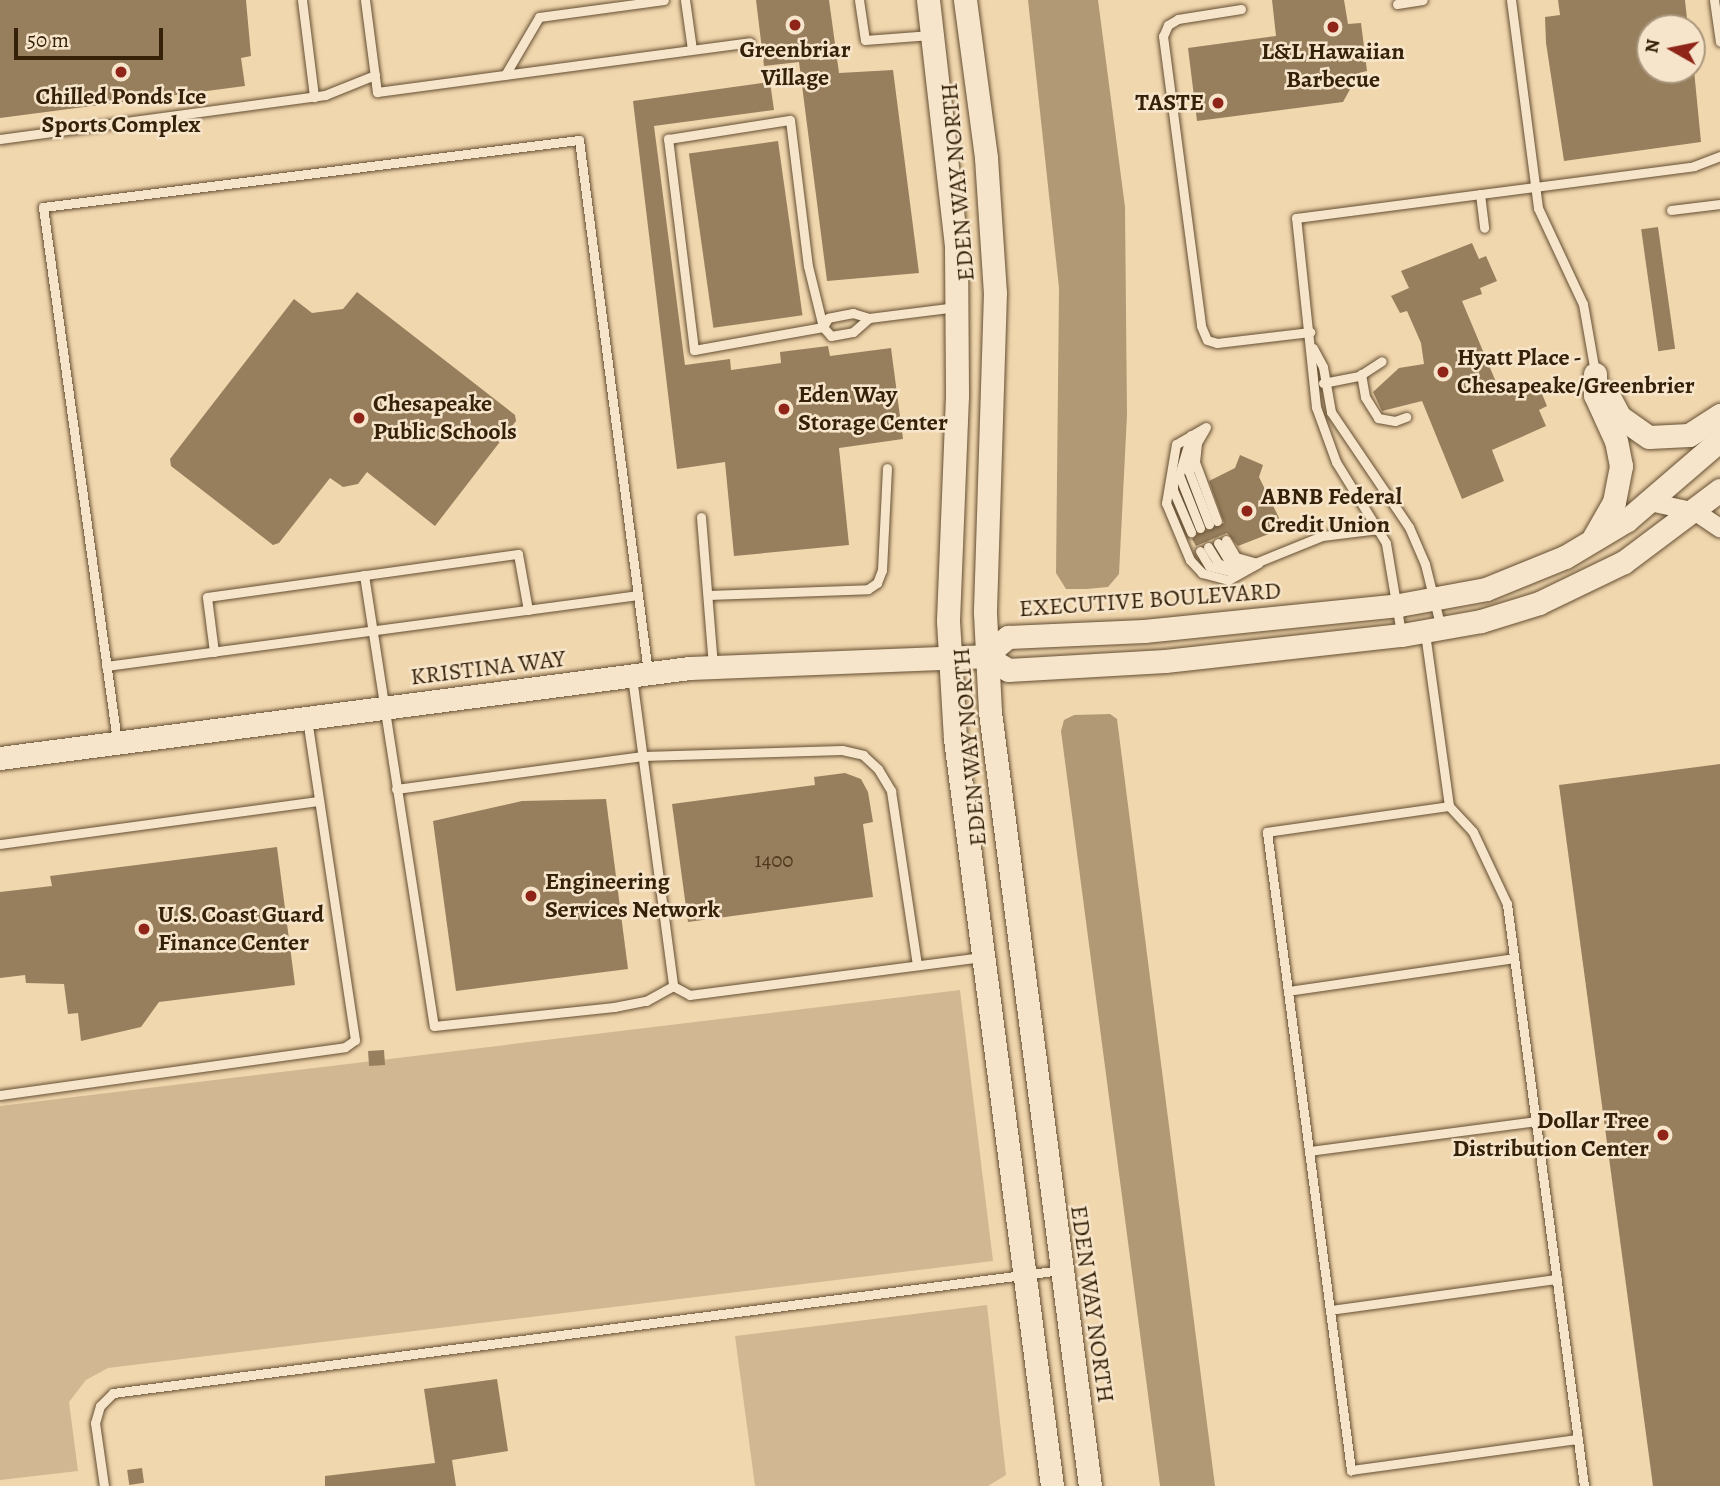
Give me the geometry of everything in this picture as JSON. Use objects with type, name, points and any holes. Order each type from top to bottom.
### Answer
[{"type":"street","name":"EDEN WAY NORTH","points":[[928,0],[949,169],[958,306],[949,657],[962,810],[1052,1486]]},
{"type":"street","name":"EDEN WAY NORTH","points":[[965,0],[986,158],[995,292],[985,656],[998,787],[1090,1486]]},
{"type":"street","points":[[1595,374],[1620,417],[1649,437],[1689,435],[1720,415]]},
{"type":"street","points":[[1590,543],[1614,502],[1621,478],[1620,454],[1595,395],[1595,374]]},
{"type":"street","name":"EXECUTIVE BOULEVARD","points":[[985,656],[1008,637],[1144,631],[1399,606],[1434,601],[1528,574],[1590,543],[1650,502],[1720,440]]},
{"type":"street","points":[[985,656],[1011,670],[1165,661],[1402,635],[1511,613],[1574,587],[1624,562],[1696,512],[1720,490]]},
{"type":"street","points":[[1650,502],[1696,512],[1720,528]]},
{"type":"street","name":"KRISTINA WAY","points":[[0,758],[640,674],[714,667],[985,656]]},
{"type":"lane","points":[[302,0],[314,97]]},
{"type":"lane","points":[[365,0],[377,92],[750,42]]},
{"type":"lane","points":[[505,75],[539,17],[664,0]]},
{"type":"lane","points":[[685,0],[692,50]]},
{"type":"lane","points":[[859,0],[865,40],[932,35]]},
{"type":"lane","points":[[1397,4],[1423,0]]},
{"type":"lane","points":[[1511,0],[1534,188],[1543,222],[1583,304],[1595,374]]},
{"type":"lane","points":[[1714,0],[1720,42]]},
{"type":"lane","points":[[1241,9],[1178,19],[1168,24],[1163,36],[1201,326],[1207,340],[1217,343],[1310,332]]},
{"type":"lane","points":[[0,139],[314,97],[375,75]]},
{"type":"lane","points":[[823,327],[694,350],[668,139],[790,120],[808,266],[823,327],[831,336],[843,334],[869,318],[958,306]]},
{"type":"lane","points":[[117,743],[43,207],[579,140],[638,595],[643,756],[673,986]]},
{"type":"lane","points":[[1402,635],[1386,543],[1326,443],[1315,400],[1312,348],[1296,218],[1694,166],[1720,156]]},
{"type":"lane","points":[[1480,194],[1484,228]]},
{"type":"lane","points":[[1671,210],[1720,204]]},
{"type":"lane","points":[[823,327],[828,318],[853,313],[869,318]]},
{"type":"lane","points":[[1312,348],[1325,379],[1328,403],[1343,433],[1409,527],[1434,601],[1433,630],[1449,806],[1473,832],[1507,904],[1584,1486]]},
{"type":"lane","points":[[1325,379],[1361,374],[1382,361]]},
{"type":"lane","points":[[1361,374],[1365,397],[1378,418],[1390,422],[1406,417]]},
{"type":"lane","points":[[1315,400],[1325,379]]},
{"type":"lane","points":[[1196,432],[1173,450],[1166,500],[1190,559],[1202,573],[1223,580],[1254,565]]},
{"type":"lane","points":[[1196,432],[1195,462],[1213,523]]},
{"type":"lane","points":[[1195,530],[1180,475],[1182,453],[1196,432]]},
{"type":"lane","points":[[708,596],[867,589],[877,583],[882,570],[887,468]]},
{"type":"lane","points":[[701,517],[714,667]]},
{"type":"lane","points":[[1204,549],[1223,567],[1238,571],[1322,536],[1378,529]]},
{"type":"lane","points":[[1222,542],[1236,557],[1254,565]]},
{"type":"lane","points":[[214,652],[207,597],[517,554],[528,610]]},
{"type":"lane","points":[[364,575],[382,708],[434,1026],[614,1007],[646,1001],[673,986]]},
{"type":"lane","points":[[106,666],[638,595]]},
{"type":"lane","points":[[0,1095],[345,1047],[355,1040],[307,718]]},
{"type":"lane","points":[[396,789],[643,756],[842,750],[863,755],[878,768],[891,791],[917,965]]},
{"type":"lane","points":[[0,844],[319,801]]},
{"type":"lane","points":[[1449,806],[1267,832],[1351,1470],[1578,1439]]},
{"type":"lane","points":[[673,986],[690,995],[982,957]]},
{"type":"lane","points":[[1287,990],[1514,958]]},
{"type":"lane","points":[[1309,1151],[1536,1121]]},
{"type":"lane","points":[[104,1486],[95,1423],[100,1406],[113,1393],[1061,1270]]},
{"type":"lane","points":[[1330,1310],[1557,1279]]},
{"type":"shaded area","points":[[1028,0],[1098,0],[1125,207],[1127,415],[1119,574],[1108,587],[1066,589],[1056,573],[1059,288]]},
{"type":"shaded area","points":[[1110,714],[1117,719],[1215,1486],[1160,1486],[1061,731],[1064,720],[1074,715]]},
{"type":"shaded area","points":[[960,990],[993,1261],[108,1368],[86,1380],[69,1402],[78,1471],[0,1480],[0,1106]]},
{"type":"shaded area","points":[[987,1305],[1006,1475],[988,1486],[755,1486],[735,1336]]},
{"type":"building","name":"Chilled Ponds Ice Sports Complex","points":[[0,0],[246,0],[251,56],[241,58],[245,86],[0,118]]},
{"type":"building","points":[[756,0],[829,0],[839,73],[893,70],[919,273],[827,281],[799,62],[764,66]]},
{"type":"building","points":[[1272,0],[1344,0],[1348,24],[1361,23],[1367,71],[1359,73],[1343,102],[1197,121],[1188,48],[1276,36]]},
{"type":"building","points":[[1558,0],[1685,0],[1686,14],[1636,14],[1636,84],[1695,84],[1701,142],[1564,161],[1546,43],[1545,17],[1560,15]]},
{"type":"building","points":[[770,82],[774,110],[654,126],[685,365],[730,359],[731,370],[781,363],[780,352],[828,346],[830,356],[891,348],[903,439],[839,448],[849,545],[734,556],[725,462],[677,469],[633,101]]},
{"type":"building","points":[[778,141],[802,315],[713,328],[689,154]]},
{"type":"building","points":[[1658,227],[1675,349],[1658,351],[1641,229]]},
{"type":"building","name":"Hyatt Place - Chesapeake/Greenbrier","points":[[1472,243],[1479,259],[1486,256],[1497,281],[1480,288],[1482,294],[1462,301],[1501,394],[1523,386],[1525,390],[1537,382],[1547,406],[1539,410],[1546,426],[1492,450],[1504,481],[1462,499],[1422,401],[1382,411],[1373,392],[1399,368],[1424,364],[1421,343],[1407,311],[1400,313],[1391,296],[1409,288],[1401,271]]},
{"type":"building","name":"Chesapeake Public Schools","points":[[357,292],[515,415],[516,421],[435,526],[367,472],[358,484],[343,487],[330,478],[279,543],[273,545],[171,466],[170,459],[294,299],[312,313],[343,309]]},
{"type":"building","name":"ABNB Federal Credit Union","points":[[1240,455],[1263,465],[1259,477],[1284,528],[1238,546],[1227,533],[1196,546],[1192,539],[1197,534],[1224,523],[1209,481],[1235,468]]},
{"type":"building","name":"Dollar Tree Distribution Center","points":[[1720,764],[1720,1486],[1653,1486],[1559,785]]},
{"type":"building","points":[[845,773],[861,779],[868,792],[873,822],[863,824],[873,897],[688,922],[672,804],[815,785],[814,777]]},
{"type":"building","name":"Engineering Services Network","points":[[606,799],[628,969],[456,991],[433,821],[522,801]]},
{"type":"building","name":"U.S. Coast Guard Finance Center","points":[[277,847],[295,985],[159,1002],[141,1027],[81,1041],[78,1013],[68,1014],[64,984],[26,983],[25,975],[0,978],[0,892],[52,886],[50,876]]},
{"type":"building","points":[[384,1050],[385,1065],[369,1066],[368,1051]]},
{"type":"building","points":[[497,1379],[508,1451],[452,1460],[456,1486],[325,1486],[325,1476],[435,1463],[424,1389]]},
{"type":"building","points":[[142,1468],[144,1483],[129,1485],[127,1470]]},
{"type":"place","name":"Greenbriar Village","points":[[795,25]]},
{"type":"place","name":"L&L Hawaiian Barbecue","points":[[1333,27]]},
{"type":"place","name":"Chilled Ponds Ice Sports Complex","points":[[121,72]]},
{"type":"place","name":"TASTE","points":[[1218,103]]},
{"type":"place","name":"Hyatt Place - Chesapeake/Greenbrier","points":[[1443,372]]},
{"type":"place","name":"Eden Way Storage Center","points":[[784,409]]},
{"type":"place","name":"Chesapeake Public Schools","points":[[359,418]]},
{"type":"place","name":"ABNB Federal Credit Union","points":[[1247,511]]},
{"type":"place","name":"Engineering Services Network","points":[[531,896]]},
{"type":"place","name":"U.S. Coast Guard Finance Center","points":[[144,929]]},
{"type":"place","name":"Dollar Tree Distribution Center","points":[[1663,1135]]}]
